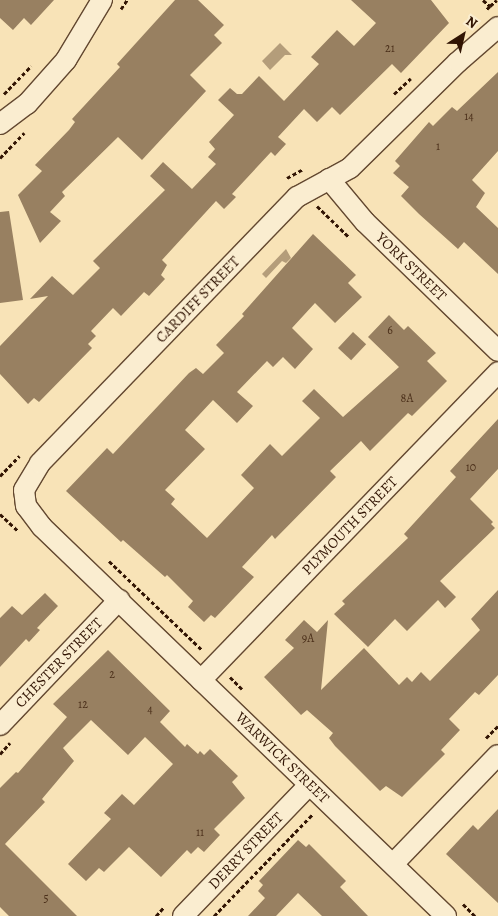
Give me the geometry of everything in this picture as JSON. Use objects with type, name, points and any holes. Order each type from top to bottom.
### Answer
[{"type":"street","points":[[0,124],[27,104],[66,60],[102,0]]},
{"type":"street","name":"CARDIFF STREET","points":[[119,600],[32,514],[24,498],[26,484],[40,463],[297,197],[350,168],[458,62],[498,27]]},
{"type":"street","name":"YORK STREET","points":[[329,179],[341,196],[498,351]]},
{"type":"street","name":"PLYMOUTH STREET","points":[[202,680],[498,372]]},
{"type":"street","name":"WARWICK STREET","points":[[119,600],[446,916]]},
{"type":"street","name":"CHESTER STREET","points":[[0,724],[119,600]]},
{"type":"street","points":[[392,864],[498,755]]},
{"type":"street","name":"DERRY STREET","points":[[183,916],[309,785]]},
{"type":"path","points":[[490,6],[497,0]]},
{"type":"path","points":[[0,98],[35,62]]},
{"type":"path","points":[[310,213],[320,203],[341,196]]},
{"type":"path","points":[[0,514],[21,534]]},
{"type":"path","points":[[102,555],[245,692]]},
{"type":"path","points":[[214,916],[312,815]]},
{"type":"path","points":[[455,896],[475,916]]},
{"type":"shaded area","points":[[280,43],[292,55],[285,55],[270,70],[262,61]]},
{"type":"shaded area","points":[[286,249],[291,258],[286,263],[282,261],[266,278],[262,274]]},
{"type":"building","points":[[0,0],[54,0],[31,25],[24,18],[13,30],[0,18]]},
{"type":"building","points":[[175,0],[198,0],[224,25],[214,35],[222,43],[190,75],[206,91],[142,160],[118,137],[62,192],[65,196],[50,212],[61,221],[40,243],[18,195],[42,171],[35,165],[69,130],[75,122],[72,119],[120,67],[117,64]]},
{"type":"building","points":[[351,0],[431,0],[449,23],[401,73],[392,64],[340,115],[332,107],[317,122],[304,109],[278,137],[286,144],[275,156],[271,152],[232,194],[236,197],[224,209],[216,201],[162,260],[167,265],[161,275],[165,279],[149,296],[144,292],[121,316],[113,308],[91,331],[96,336],[88,344],[92,348],[39,402],[34,398],[28,404],[0,374],[0,346],[48,296],[30,299],[52,276],[73,295],[100,268],[93,261],[165,190],[150,176],[163,162],[192,189],[216,164],[208,157],[215,149],[209,142],[234,115],[218,100],[230,88],[237,94],[242,94],[259,76],[284,101],[319,64],[311,57],[337,30],[354,46],[376,23]]},
{"type":"building","points":[[498,72],[498,151],[472,180],[485,193],[476,207],[498,228],[498,274],[464,242],[458,249],[419,214],[401,196],[409,187],[393,173],[400,166],[395,161],[429,122],[433,126],[452,107],[457,111]]},
{"type":"building","points":[[9,211],[23,300],[0,303],[0,212]]},
{"type":"building","points":[[313,234],[356,275],[348,283],[362,297],[335,323],[315,303],[292,328],[313,349],[295,369],[283,357],[273,367],[267,361],[237,392],[253,406],[237,423],[213,400],[185,430],[205,449],[165,490],[175,499],[171,504],[207,538],[254,488],[241,475],[270,444],[282,456],[320,418],[302,401],[314,389],[343,417],[399,367],[368,337],[389,315],[404,330],[408,326],[436,353],[427,361],[447,381],[412,416],[408,413],[370,451],[361,441],[330,471],[336,477],[275,539],[272,535],[242,567],[254,577],[215,618],[211,615],[204,622],[188,607],[193,601],[167,575],[165,577],[123,540],[121,542],[66,491],[107,448],[113,454],[189,373],[196,368],[203,374],[224,353],[216,345],[244,316],[242,314]]},
{"type":"building","points":[[353,332],[366,344],[351,360],[338,348]]},
{"type":"building","points":[[498,419],[498,469],[470,499],[493,522],[491,524],[495,528],[440,581],[456,597],[445,608],[438,600],[407,631],[395,619],[368,647],[334,614],[345,604],[342,601],[408,538],[404,534],[456,477],[450,471]]},
{"type":"building","points":[[498,590],[498,675],[479,695],[475,692],[449,719],[460,730],[441,750],[445,754],[402,797],[386,786],[380,791],[335,746],[329,738],[333,733],[307,710],[301,715],[264,677],[294,648],[285,640],[304,620],[317,632],[328,620],[321,690],[364,648],[399,685],[407,677],[412,682],[421,672],[430,681],[480,630],[471,619]]},
{"type":"building","points":[[45,593],[58,606],[37,628],[40,630],[29,642],[26,639],[0,667],[0,618],[12,606],[22,615]]},
{"type":"building","points":[[108,650],[170,711],[160,722],[185,747],[187,744],[198,754],[200,751],[204,755],[210,749],[238,776],[232,782],[245,798],[214,829],[220,835],[204,852],[198,847],[191,854],[187,850],[161,877],[129,847],[104,872],[99,868],[86,881],[68,864],[111,819],[104,813],[122,794],[134,805],[173,764],[145,737],[128,755],[91,720],[63,748],[74,761],[42,799],[45,802],[5,844],[77,916],[9,916],[0,907],[0,788],[16,772],[18,773],[67,717],[53,704]]},
{"type":"building","points":[[498,809],[498,903],[446,854],[473,825],[478,830]]},
{"type":"building","points":[[298,840],[306,847],[309,844],[346,881],[340,887],[368,916],[322,916],[298,893],[276,916],[248,916],[265,898],[258,891],[263,885],[259,881]]}]
